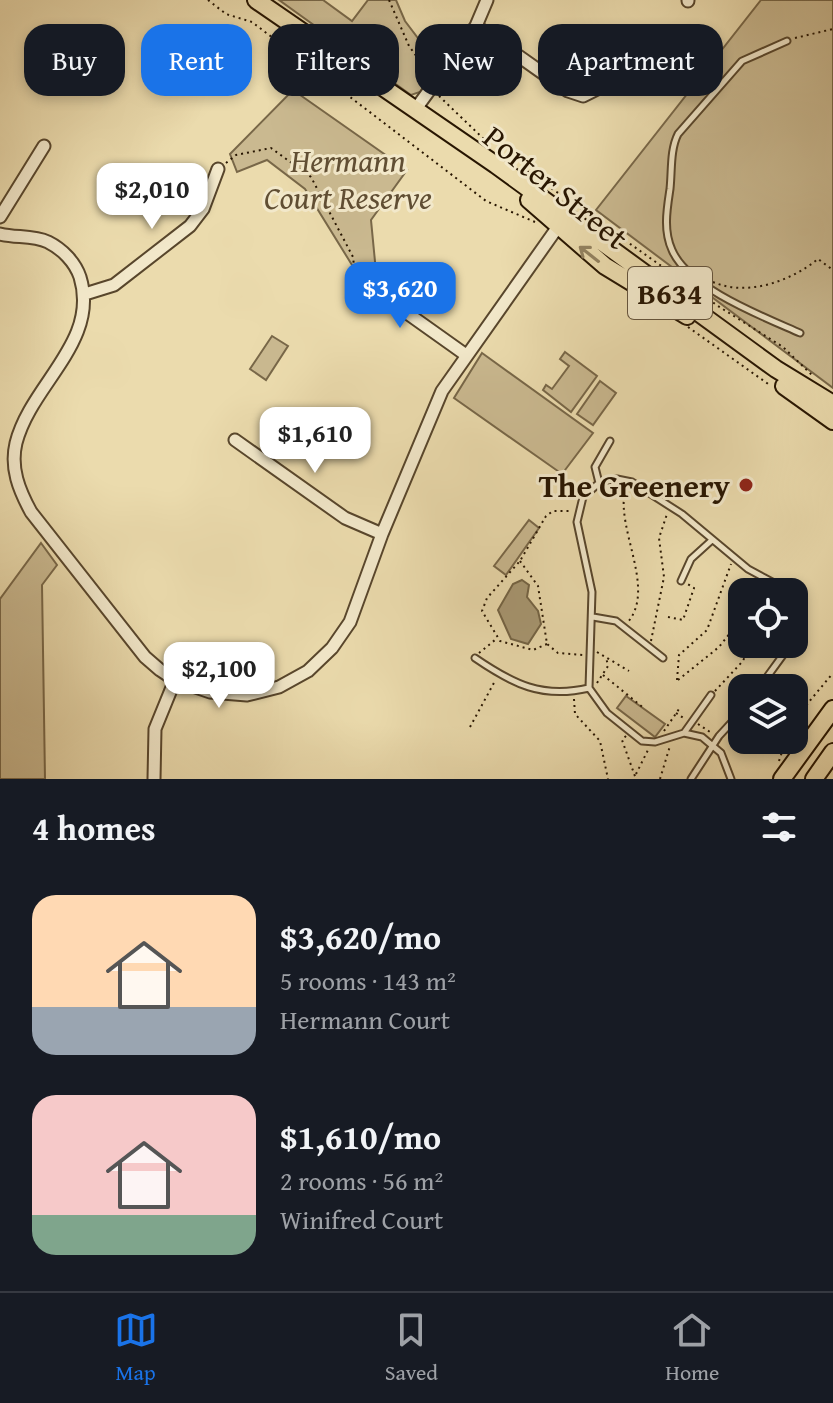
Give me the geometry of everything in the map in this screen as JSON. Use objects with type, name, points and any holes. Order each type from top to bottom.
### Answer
[{"type":"main road","name":"Porter Street","points":[[259,0],[415,110],[623,278],[685,315],[833,421]]},
{"type":"main road","name":"Porter Street","points":[[559,225],[624,259],[776,369],[833,404]]},
{"type":"main road","points":[[780,772],[833,709]]},
{"type":"main road","points":[[814,779],[833,752]]},
{"type":"street","points":[[477,24],[487,0]]},
{"type":"street","points":[[415,110],[425,96]]},
{"type":"street","points":[[0,217],[44,146]]},
{"type":"street","points":[[85,294],[114,285],[190,226],[203,209],[218,169]]},
{"type":"street","points":[[0,234],[36,238],[55,246],[77,269],[85,294],[85,314],[77,333],[19,433],[14,456],[16,479],[31,512],[135,645],[175,680],[210,692],[247,695],[279,687],[308,671],[332,648],[350,622],[382,534],[442,391],[559,225]]},
{"type":"street","name":"Porter Street","points":[[623,278],[618,267],[624,259]]},
{"type":"street","points":[[355,276],[466,355]]},
{"type":"street","points":[[235,440],[345,518],[382,534]]},
{"type":"street","points":[[154,779],[155,729],[175,680]]},
{"type":"lane","points":[[787,41],[742,61],[678,134],[673,149],[666,223],[673,252],[687,271],[711,289],[800,333]]},
{"type":"lane","points":[[599,483],[595,467],[610,441]]},
{"type":"lane","points":[[731,779],[714,746],[702,737],[684,733],[653,741],[628,734],[589,688],[593,617],[588,568],[577,522],[583,497],[599,483],[627,481],[650,491],[734,559],[765,578]]},
{"type":"lane","points":[[681,581],[691,559],[712,540]]},
{"type":"lane","points":[[593,617],[616,621],[663,658]]},
{"type":"lane","points":[[475,658],[500,673],[551,694],[589,688]]},
{"type":"lane","points":[[684,733],[711,695]]},
{"type":"lane","points":[[691,779],[728,728]]},
{"type":"path","points":[[208,0],[226,14],[252,22],[486,201],[559,225]]},
{"type":"path","points":[[389,0],[415,54]]},
{"type":"path","points":[[787,41],[833,29]]},
{"type":"path","points":[[438,96],[488,144]]},
{"type":"path","points":[[218,169],[236,155],[271,148],[311,177],[353,257],[355,276]]},
{"type":"path","points":[[527,171],[718,306],[783,347],[823,383]]},
{"type":"path","points":[[705,277],[720,285],[739,287],[784,279],[818,259],[833,270]]},
{"type":"path","points":[[682,323],[771,386]]},
{"type":"path","points":[[624,627],[638,603],[637,572],[622,503],[627,481]]},
{"type":"path","points":[[649,647],[664,577],[659,538],[671,506]]},
{"type":"path","points":[[547,644],[533,650],[496,639],[484,619],[484,603],[520,561],[546,516],[553,511],[580,509]]},
{"type":"path","points":[[728,635],[709,658],[677,680],[679,655],[707,630],[734,559]]},
{"type":"path","points":[[520,561],[538,586],[547,644],[558,653],[589,651],[605,656],[629,671]]},
{"type":"path","points":[[668,617],[680,622],[686,615],[694,588],[681,581]]},
{"type":"path","points":[[475,658],[496,639]]},
{"type":"path","points":[[605,656],[608,666]]},
{"type":"path","points":[[663,658],[677,671]]},
{"type":"path","points":[[711,695],[744,658]]},
{"type":"path","points":[[589,688],[603,675],[612,659]]},
{"type":"path","points":[[470,727],[500,673]]},
{"type":"path","points":[[808,703],[833,673]]},
{"type":"path","points":[[603,675],[645,709]]},
{"type":"path","points":[[574,691],[575,714],[600,741],[608,779]]},
{"type":"path","points":[[660,779],[671,750],[666,734],[661,735],[679,709]]},
{"type":"path","points":[[628,734],[622,740],[635,777]]},
{"type":"path","points":[[635,777],[653,741]]},
{"type":"green space","points":[[279,0],[323,0],[352,21],[368,0],[396,0],[415,34],[415,94],[411,95],[399,86],[399,24],[312,24]]},
{"type":"green space","points":[[761,0],[833,0],[833,388],[596,210],[686,96],[723,96],[723,48]]},
{"type":"green space","name":"Hermann Court Reserve","points":[[287,96],[302,96],[407,170],[371,220],[376,272],[371,280],[361,268],[352,265],[305,189],[267,160],[237,172],[230,154]]},
{"type":"green space","points":[[272,336],[288,346],[266,380],[250,369]]},
{"type":"green space","points":[[565,352],[597,376],[571,412],[543,390],[546,385],[552,389],[569,366],[560,359]]},
{"type":"green space","points":[[482,353],[593,433],[562,474],[454,398]]},
{"type":"green space","points":[[600,381],[616,393],[593,425],[577,414]]},
{"type":"green space","points":[[529,520],[539,528],[506,575],[494,566]]},
{"type":"green space","points":[[41,543],[57,565],[42,585],[45,779],[0,779],[0,599]]},
{"type":"green space","points":[[626,696],[665,724],[655,737],[617,708]]},
{"type":"shaded area","points":[[522,580],[529,585],[527,597],[538,611],[541,624],[528,644],[511,639],[498,610],[513,584]]},
{"type":"place","name":"The Greenery","points":[[746,485]]}]
